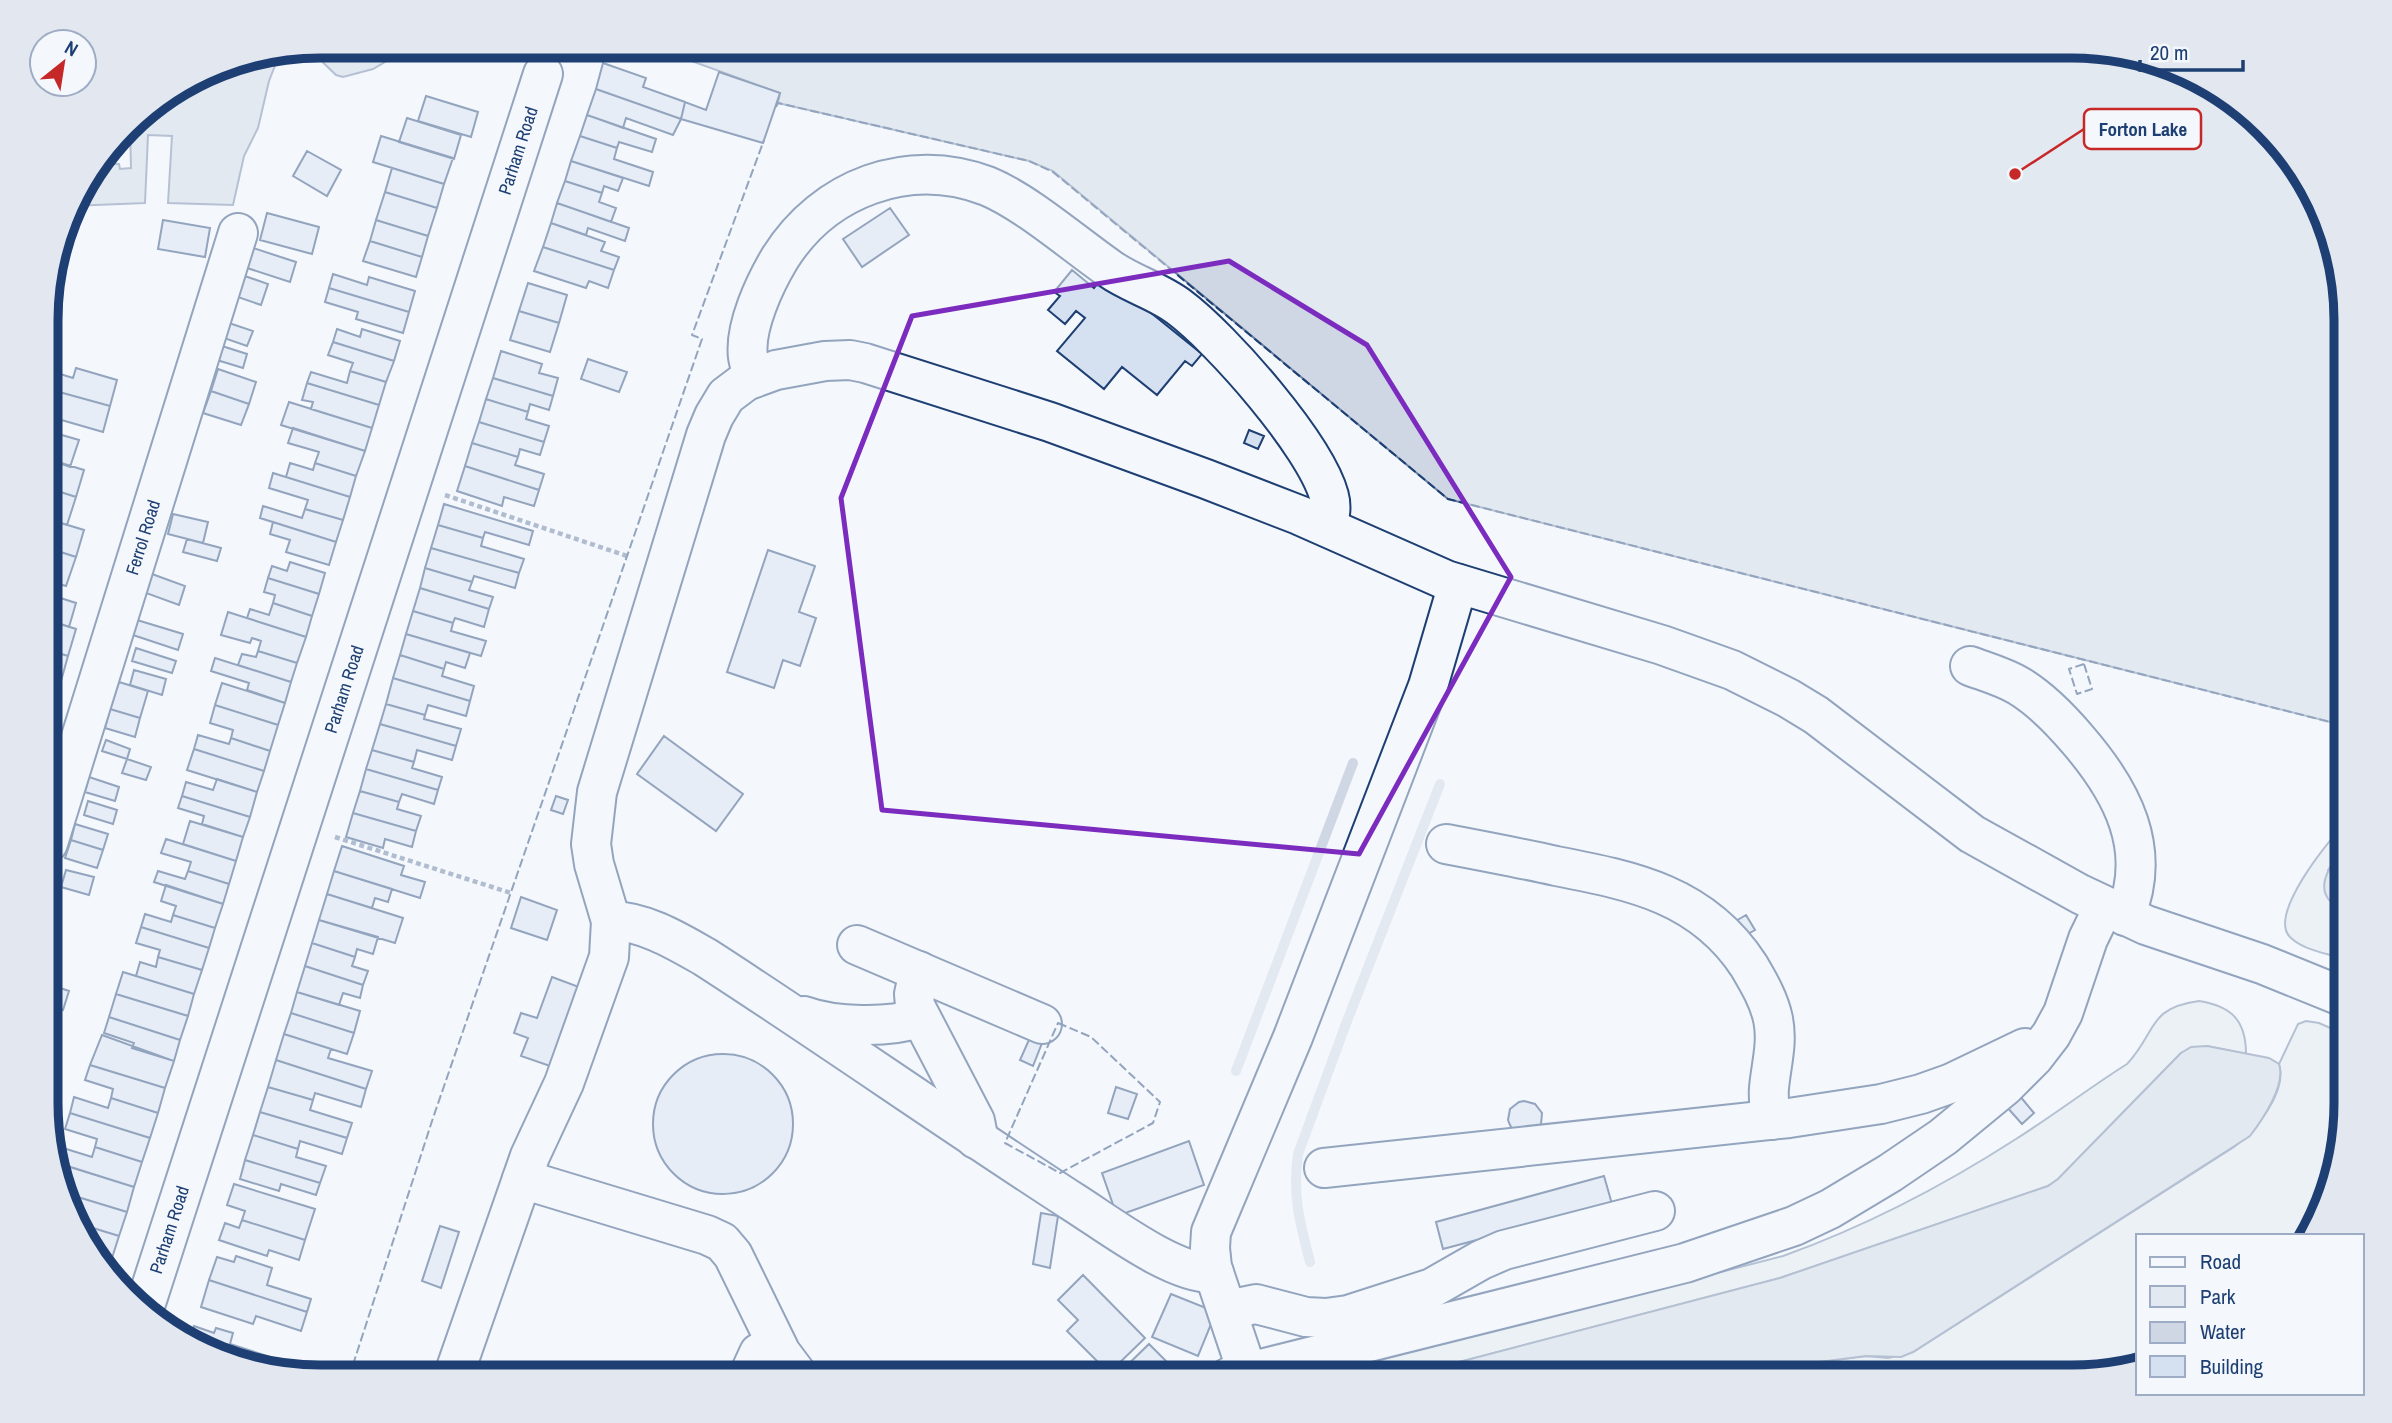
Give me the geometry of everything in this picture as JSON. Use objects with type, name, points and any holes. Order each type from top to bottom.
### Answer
[{"type":"street","name":"Parham Road","points":[[147,1300],[543,74]]},
{"type":"street","points":[[755,377],[749,362],[748,343],[761,296],[776,264],[814,216],[848,193],[886,179],[920,175],[944,176],[977,183],[1016,202],[1119,275],[1170,301],[1206,330],[1266,398],[1314,463],[1330,501],[1331,513],[1326,527]]},
{"type":"street","name":"Ferrol Road","points":[[58,810],[238,233]]},
{"type":"street","points":[[457,1365],[533,1147],[564,1083],[611,946],[611,921],[594,864],[591,844],[595,802],[602,769],[706,435],[726,396],[739,385],[755,377],[825,360],[865,363],[1050,422],[1280,507],[1458,584],[1662,645],[1752,679],[1816,715],[1972,834],[2114,911],[2166,932],[2262,964],[2334,993]]},
{"type":"street","points":[[1240,1365],[1227,1310],[1214,1273],[1210,1248],[1214,1224],[1293,1037],[1428,686],[1458,584]]},
{"type":"street","points":[[1282,1365],[1655,1271],[1794,1226],[1857,1193],[1917,1155],[2005,1087],[2037,1054],[2057,1025],[2088,939],[2134,891],[2134,848],[2130,825],[2115,788],[2067,727],[2017,685],[1970,666]]},
{"type":"street","points":[[1446,844],[1637,883],[1684,905],[1718,927],[1735,946],[1756,978],[1772,1017],[1775,1041],[1769,1096],[1771,1120]]},
{"type":"street","points":[[611,921],[639,926],[688,947],[783,1007],[976,1139],[1144,1247],[1186,1268],[1214,1273]]},
{"type":"street","points":[[857,945],[1042,1024]]},
{"type":"street","points":[[919,971],[914,999],[919,1018],[975,1121],[976,1139]]},
{"type":"street","points":[[783,1007],[811,1018],[835,1023],[888,1023],[919,1018]]},
{"type":"street","points":[[1324,1168],[1771,1120],[1898,1100],[1964,1078],[2025,1048],[2037,1054]]},
{"type":"street","points":[[522,1180],[707,1235],[722,1242],[733,1255],[789,1365]]},
{"type":"street","points":[[1227,1310],[1256,1304],[1306,1317],[1348,1315],[1432,1288],[1481,1259],[1504,1250],[1655,1211]]},
{"type":"street","points":[[754,1365],[760,1353],[776,1344]]},
{"type":"path","points":[[411,483],[627,556]]},
{"type":"path","points":[[300,826],[511,893]]},
{"type":"highlighted area","points":[[1229,261],[1367,345],[1511,577],[1359,854],[882,810],[841,498],[912,316]]},
{"type":"green space","points":[[2334,837],[2334,862],[2328,870],[2330,901],[2334,903],[2334,956],[2303,946],[2291,938],[2285,928],[2293,897]]},
{"type":"green space","points":[[2199,1001],[2228,1011],[2240,1024],[2246,1054],[2207,1046],[2181,1053],[2058,1179],[2048,1186],[1780,1278],[1448,1365],[1360,1365],[1783,1256],[1873,1219],[1988,1156],[2127,1064],[2161,1016],[2182,1004]]},
{"type":"green space","points":[[2306,1021],[2319,1023],[2334,1030],[2332,1138],[2320,1188],[2307,1219],[2299,1234],[2136,1234],[2136,1357],[2090,1365],[1807,1365],[1866,1356],[1888,1358],[1913,1352],[2234,1147],[2251,1132],[2268,1110],[2279,1086],[2279,1064],[2298,1024]]},
{"type":"water","points":[[318,58],[392,58],[373,69],[343,77],[336,75]]},
{"type":"water","points":[[684,58],[2090,58],[2124,63],[2173,78],[2204,93],[2232,112],[2258,134],[2280,160],[2299,188],[2314,219],[2329,268],[2334,302],[2334,723],[1448,499],[1053,171],[1029,161],[778,103],[780,93]]},
{"type":"water","points":[[277,61],[269,81],[258,128],[244,156],[233,205],[168,203],[172,136],[148,135],[145,203],[84,205],[112,160],[134,134],[160,112],[188,93],[219,78]]},
{"type":"water","points":[[2334,862],[2334,904],[2324,888]]},
{"type":"water","points":[[2207,1046],[2269,1058],[2279,1064],[2276,1092],[2250,1136],[1913,1352],[1901,1357],[1866,1356],[1807,1365],[1448,1365],[1780,1278],[2048,1186],[2058,1179],[2181,1053],[2191,1047]]},
{"type":"pier","points":[[130,138],[131,168],[120,169],[119,164],[109,164],[121,153]]},
{"type":"building","points":[[603,63],[646,78],[643,87],[685,102],[681,119],[596,89]]},
{"type":"building","points":[[719,72],[780,93],[763,143],[681,119],[685,102],[706,110]]},
{"type":"building","points":[[596,89],[681,119],[673,135],[626,118],[623,128],[587,115]]},
{"type":"building","points":[[426,96],[478,112],[471,137],[418,121]]},
{"type":"building","points":[[587,115],[656,139],[652,152],[619,142],[617,148],[580,136]]},
{"type":"building","points":[[407,118],[461,135],[454,159],[399,142]]},
{"type":"building","points":[[381,136],[453,158],[444,184],[373,162]]},
{"type":"building","points":[[580,136],[617,148],[614,159],[653,172],[649,186],[571,161]]},
{"type":"building","points":[[307,151],[341,170],[327,196],[293,176]]},
{"type":"building","points":[[571,161],[623,178],[618,191],[604,186],[602,193],[565,181]]},
{"type":"building","points":[[392,168],[444,184],[437,208],[385,192]]},
{"type":"building","points":[[565,181],[602,193],[599,202],[616,208],[611,222],[557,203]]},
{"type":"building","points":[[385,192],[437,208],[428,236],[376,220]]},
{"type":"building","points":[[557,203],[629,228],[625,241],[588,228],[586,235],[551,223]]},
{"type":"building","points":[[890,208],[909,235],[862,267],[843,239]]},
{"type":"building","points":[[267,213],[319,227],[312,254],[260,240]]},
{"type":"building","points":[[163,220],[210,228],[205,257],[158,249]]},
{"type":"building","points":[[376,220],[428,236],[422,257],[370,241]]},
{"type":"building","points":[[551,223],[605,242],[601,251],[619,257],[614,270],[543,247]]},
{"type":"building","points":[[370,241],[422,257],[416,277],[363,261]]},
{"type":"building","points":[[247,246],[296,262],[290,282],[241,266]]},
{"type":"building","points":[[543,247],[614,270],[608,288],[589,281],[586,288],[534,271]]},
{"type":"building","points":[[1072,270],[1094,288],[1104,275],[1202,354],[1192,366],[1185,361],[1157,395],[1122,367],[1104,389],[1057,351],[1085,318],[1076,311],[1065,324],[1048,310],[1060,296],[1054,292]]},
{"type":"building","points":[[239,274],[268,284],[261,305],[232,295]]},
{"type":"building","points":[[333,274],[367,285],[369,277],[415,291],[409,312],[329,288]]},
{"type":"building","points":[[528,283],[567,295],[559,323],[519,311]]},
{"type":"building","points":[[329,288],[409,312],[403,333],[356,319],[358,312],[325,302]]},
{"type":"building","points":[[519,311],[559,323],[550,352],[510,340]]},
{"type":"building","points":[[226,322],[253,331],[247,346],[221,337]]},
{"type":"building","points":[[337,329],[360,337],[362,329],[400,341],[394,361],[333,342]]},
{"type":"building","points":[[333,342],[394,361],[386,382],[350,371],[353,363],[328,355]]},
{"type":"building","points":[[222,346],[247,354],[243,368],[217,360]]},
{"type":"building","points":[[501,351],[542,364],[539,373],[558,378],[553,396],[493,378]]},
{"type":"building","points":[[588,359],[627,372],[619,392],[581,379]]},
{"type":"building","points":[[76,368],[117,380],[110,406],[58,392],[58,373],[73,378]]},
{"type":"building","points":[[218,369],[256,382],[249,404],[211,391]]},
{"type":"building","points":[[350,371],[386,382],[379,405],[307,383],[311,372],[347,383]]},
{"type":"building","points":[[493,378],[553,396],[549,410],[530,404],[528,412],[486,399]]},
{"type":"building","points":[[307,383],[379,405],[372,428],[311,409],[313,402],[302,400]]},
{"type":"building","points":[[211,391],[249,404],[241,425],[203,413]]},
{"type":"building","points":[[58,392],[110,406],[103,432],[58,419]]},
{"type":"building","points":[[486,399],[528,412],[526,419],[549,426],[544,442],[479,422]]},
{"type":"building","points":[[289,402],[372,428],[365,451],[281,425]]},
{"type":"building","points":[[479,422],[544,442],[540,455],[520,449],[518,457],[472,443]]},
{"type":"building","points":[[293,428],[365,451],[356,476],[315,463],[319,452],[288,443]]},
{"type":"building","points":[[1249,430],[1264,436],[1258,449],[1244,443]]},
{"type":"building","points":[[58,434],[79,440],[70,467],[58,463]]},
{"type":"building","points":[[472,443],[518,457],[515,465],[544,474],[539,490],[465,466]]},
{"type":"building","points":[[58,462],[84,470],[76,497],[58,491]]},
{"type":"building","points":[[290,463],[313,470],[315,463],[356,476],[350,497],[286,477]]},
{"type":"building","points":[[465,466],[539,490],[534,506],[504,497],[502,506],[457,491]]},
{"type":"building","points":[[273,473],[350,497],[343,520],[305,509],[308,500],[269,488]]},
{"type":"building","points":[[58,491],[76,497],[67,525],[58,522]]},
{"type":"building","points":[[444,504],[533,531],[529,545],[485,532],[483,538],[438,525]]},
{"type":"building","points":[[263,506],[302,518],[305,509],[343,520],[336,542],[260,518]]},
{"type":"building","points":[[173,514],[208,522],[203,543],[168,534]]},
{"type":"building","points":[[58,522],[84,530],[76,557],[58,551]]},
{"type":"building","points":[[273,522],[336,542],[329,565],[286,552],[290,540],[270,534]]},
{"type":"building","points":[[438,525],[483,538],[481,546],[524,559],[519,573],[431,548]]},
{"type":"building","points":[[187,539],[221,548],[217,561],[183,552]]},
{"type":"building","points":[[431,548],[519,573],[515,588],[474,576],[472,582],[425,568]]},
{"type":"building","points":[[768,550],[815,566],[799,612],[816,618],[800,666],[783,660],[774,688],[727,672]]},
{"type":"building","points":[[58,551],[76,557],[66,586],[58,584]]},
{"type":"building","points":[[290,562],[325,573],[319,594],[268,578],[272,566],[287,571]]},
{"type":"building","points":[[425,568],[472,582],[469,590],[493,597],[489,609],[420,588]]},
{"type":"building","points":[[152,574],[185,586],[179,605],[146,593]]},
{"type":"building","points":[[268,578],[319,594],[312,616],[273,603],[275,595],[264,592]]},
{"type":"building","points":[[420,588],[489,609],[484,627],[455,618],[453,623],[413,611]]},
{"type":"building","points":[[58,597],[76,603],[69,627],[58,623]]},
{"type":"building","points":[[273,603],[312,616],[306,637],[247,618],[250,609],[269,615]]},
{"type":"building","points":[[413,611],[453,623],[451,631],[486,641],[481,656],[406,634]]},
{"type":"building","points":[[228,612],[306,637],[297,663],[258,651],[261,641],[252,638],[250,643],[221,635]]},
{"type":"building","points":[[137,620],[183,634],[178,650],[133,635]]},
{"type":"building","points":[[58,623],[76,629],[68,656],[58,653]]},
{"type":"building","points":[[406,634],[470,653],[465,668],[446,662],[444,669],[400,655]]},
{"type":"building","points":[[136,648],[176,661],[172,673],[132,661]]},
{"type":"building","points":[[258,651],[297,663],[291,682],[238,665],[242,654],[256,657]]},
{"type":"building","points":[[58,653],[68,656],[61,681],[58,680]]},
{"type":"building","points":[[400,655],[444,669],[442,676],[474,686],[470,701],[393,678]]},
{"type":"building","points":[[215,658],[291,682],[285,703],[247,690],[249,683],[211,671]]},
{"type":"building","points":[[134,670],[166,679],[162,695],[130,685]]},
{"type":"building","points":[[393,678],[470,701],[466,716],[428,705],[425,715],[386,704]]},
{"type":"building","points":[[119,682],[148,691],[140,718],[110,709]]},
{"type":"building","points":[[222,683],[285,703],[278,725],[215,705]]},
{"type":"building","points":[[386,704],[425,715],[424,719],[461,729],[456,746],[380,724]]},
{"type":"building","points":[[215,705],[278,725],[270,751],[231,738],[233,730],[210,723]]},
{"type":"building","points":[[110,709],[140,718],[135,737],[105,728]]},
{"type":"building","points":[[380,724],[456,746],[452,760],[417,750],[414,762],[372,750]]},
{"type":"building","points":[[198,735],[229,744],[231,738],[270,751],[264,771],[194,749]]},
{"type":"building","points":[[664,736],[743,794],[716,831],[637,774]]},
{"type":"building","points":[[106,740],[130,749],[127,759],[102,751]]},
{"type":"building","points":[[194,749],[264,771],[257,792],[187,770]]},
{"type":"building","points":[[372,750],[414,762],[412,768],[442,777],[438,790],[366,769]]},
{"type":"building","points":[[127,759],[151,767],[146,780],[122,773]]},
{"type":"building","points":[[366,769],[438,790],[434,804],[402,794],[399,802],[360,791]]},
{"type":"building","points":[[89,777],[119,787],[115,801],[85,792]]},
{"type":"building","points":[[217,779],[257,792],[250,817],[182,796],[186,782],[213,790]]},
{"type":"building","points":[[360,791],[399,802],[397,809],[421,816],[416,831],[353,813]]},
{"type":"building","points":[[182,796],[250,817],[243,837],[202,824],[204,816],[178,808]]},
{"type":"building","points":[[556,796],[568,800],[563,814],[551,810]]},
{"type":"building","points":[[88,801],[117,810],[113,824],[84,815]]},
{"type":"building","points":[[353,813],[416,831],[412,847],[385,839],[383,848],[346,837]]},
{"type":"building","points":[[190,821],[243,837],[236,861],[183,844]]},
{"type":"building","points":[[75,824],[108,834],[103,850],[71,840]]},
{"type":"building","points":[[166,839],[236,861],[229,884],[188,871],[191,862],[161,853]]},
{"type":"building","points":[[71,840],[103,850],[97,868],[65,858]]},
{"type":"building","points":[[342,846],[404,866],[401,875],[425,882],[420,898],[334,871]]},
{"type":"building","points":[[66,870],[94,877],[89,895],[61,887]]},
{"type":"building","points":[[158,871],[185,879],[188,871],[229,884],[223,904],[154,882]]},
{"type":"building","points":[[334,871],[392,889],[388,902],[375,898],[372,908],[327,894]]},
{"type":"building","points":[[166,885],[223,904],[215,928],[173,915],[176,906],[161,901]]},
{"type":"building","points":[[327,894],[403,918],[395,943],[319,920]]},
{"type":"building","points":[[521,897],[557,910],[547,940],[511,928]]},
{"type":"building","points":[[145,914],[171,922],[173,915],[215,928],[209,948],[141,927]]},
{"type":"building","points":[[1746,915],[1755,930],[1739,939],[1729,925]]},
{"type":"building","points":[[319,920],[378,937],[373,954],[357,949],[355,957],[312,943]]},
{"type":"building","points":[[141,927],[209,948],[202,970],[158,957],[160,950],[136,943]]},
{"type":"building","points":[[312,943],[355,957],[352,966],[368,971],[363,985],[305,966]]},
{"type":"building","points":[[158,957],[202,970],[194,994],[136,976],[140,962],[156,967]]},
{"type":"building","points":[[305,966],[363,985],[360,998],[343,993],[339,1005],[297,992]]},
{"type":"building","points":[[123,972],[194,994],[188,1016],[116,994]]},
{"type":"building","points":[[552,977],[579,987],[550,1066],[521,1056],[528,1038],[514,1033],[521,1013],[537,1018]]},
{"type":"building","points":[[58,987],[69,991],[63,1010],[58,1008]]},
{"type":"building","points":[[297,992],[360,1011],[354,1033],[291,1013]]},
{"type":"building","points":[[116,994],[188,1016],[180,1040],[109,1017]]},
{"type":"building","points":[[291,1013],[354,1033],[347,1054],[284,1034]]},
{"type":"building","points":[[109,1017],[180,1040],[174,1061],[132,1048],[134,1043],[104,1033]]},
{"type":"building","points":[[1032,1033],[1044,1038],[1033,1066],[1020,1060]]},
{"type":"building","points":[[284,1034],[331,1049],[328,1058],[372,1071],[366,1089],[276,1060]]},
{"type":"building","points":[[102,1035],[174,1061],[165,1088],[90,1065]]},
{"type":"building","points":[[723,1054],[750,1059],[773,1074],[788,1097],[793,1124],[788,1151],[773,1174],[750,1189],[723,1194],[696,1189],[673,1174],[658,1151],[653,1124],[658,1097],[673,1074],[696,1059]]},
{"type":"building","points":[[276,1060],[366,1089],[361,1107],[315,1093],[313,1100],[268,1087]]},
{"type":"building","points":[[90,1065],[165,1088],[158,1113],[111,1098],[113,1089],[85,1080]]},
{"type":"building","points":[[268,1087],[313,1100],[310,1110],[352,1123],[347,1138],[260,1112]]},
{"type":"building","points":[[1116,1087],[1137,1094],[1128,1119],[1108,1113]]},
{"type":"building","points":[[2019,1095],[2034,1113],[2022,1124],[2006,1106]]},
{"type":"building","points":[[74,1097],[108,1108],[111,1098],[158,1113],[150,1138],[70,1113]]},
{"type":"building","points":[[1524,1101],[1535,1104],[1542,1113],[1538,1129],[1513,1130],[1510,1125],[1510,1109]]},
{"type":"building","points":[[260,1112],[347,1138],[342,1154],[300,1141],[298,1149],[253,1135]]},
{"type":"building","points":[[70,1113],[150,1138],[142,1162],[95,1147],[97,1139],[65,1129]]},
{"type":"building","points":[[253,1135],[298,1149],[296,1157],[326,1166],[320,1183],[245,1160]]},
{"type":"building","points":[[1189,1141],[1204,1185],[1117,1216],[1102,1173]]},
{"type":"building","points":[[95,1147],[142,1162],[134,1187],[66,1165],[62,1150],[63,1148],[92,1157]]},
{"type":"building","points":[[245,1160],[320,1183],[316,1195],[281,1184],[279,1191],[240,1179]]},
{"type":"building","points":[[66,1166],[134,1187],[127,1212],[75,1196]]},
{"type":"building","points":[[1604,1176],[1612,1204],[1443,1249],[1436,1222]]},
{"type":"building","points":[[234,1184],[315,1209],[305,1240],[242,1220],[245,1211],[227,1205]]},
{"type":"building","points":[[75,1196],[127,1212],[119,1236],[89,1227]]},
{"type":"building","points":[[1041,1213],[1058,1216],[1050,1268],[1033,1264]]},
{"type":"building","points":[[242,1220],[305,1240],[299,1260],[269,1250],[267,1256],[219,1240],[225,1223],[239,1228]]},
{"type":"building","points":[[440,1226],[459,1232],[441,1288],[422,1281]]},
{"type":"building","points":[[89,1227],[119,1236],[111,1261],[102,1249]]},
{"type":"building","points":[[236,1256],[272,1268],[267,1285],[311,1299],[307,1312],[209,1280],[217,1257],[234,1262]]},
{"type":"building","points":[[1083,1275],[1145,1338],[1117,1365],[1101,1365],[1067,1331],[1078,1320],[1058,1300]]},
{"type":"building","points":[[209,1280],[307,1312],[301,1331],[256,1316],[253,1324],[201,1307]]},
{"type":"building","points":[[1171,1294],[1216,1312],[1198,1356],[1152,1337]]},
{"type":"building","points":[[194,1326],[214,1333],[216,1328],[233,1333],[230,1344],[291,1364],[235,1351],[192,1332]]},
{"type":"building","points":[[1149,1344],[1170,1365],[1127,1365]]},
{"type":"waterway","points":[[1236,1071],[1353,763]]},
{"type":"waterway","points":[[1310,1262],[1297,1196],[1298,1154],[1440,784]]},
{"type":"fence","points":[[776,107],[778,103],[1029,161],[1053,172],[1448,499],[2334,723]]},
{"type":"fence","points":[[353,1365],[433,1118],[702,339],[692,335],[764,140]]},
{"type":"fence","points":[[2084,664],[2092,689],[2077,694],[2069,669],[2084,664]]},
{"type":"fence","points":[[1058,1023],[1091,1037],[1160,1102],[1153,1123],[1060,1173],[1005,1143],[1058,1023]]},
{"type":"place","name":"Forton Lake","points":[[2015,174]]}]
